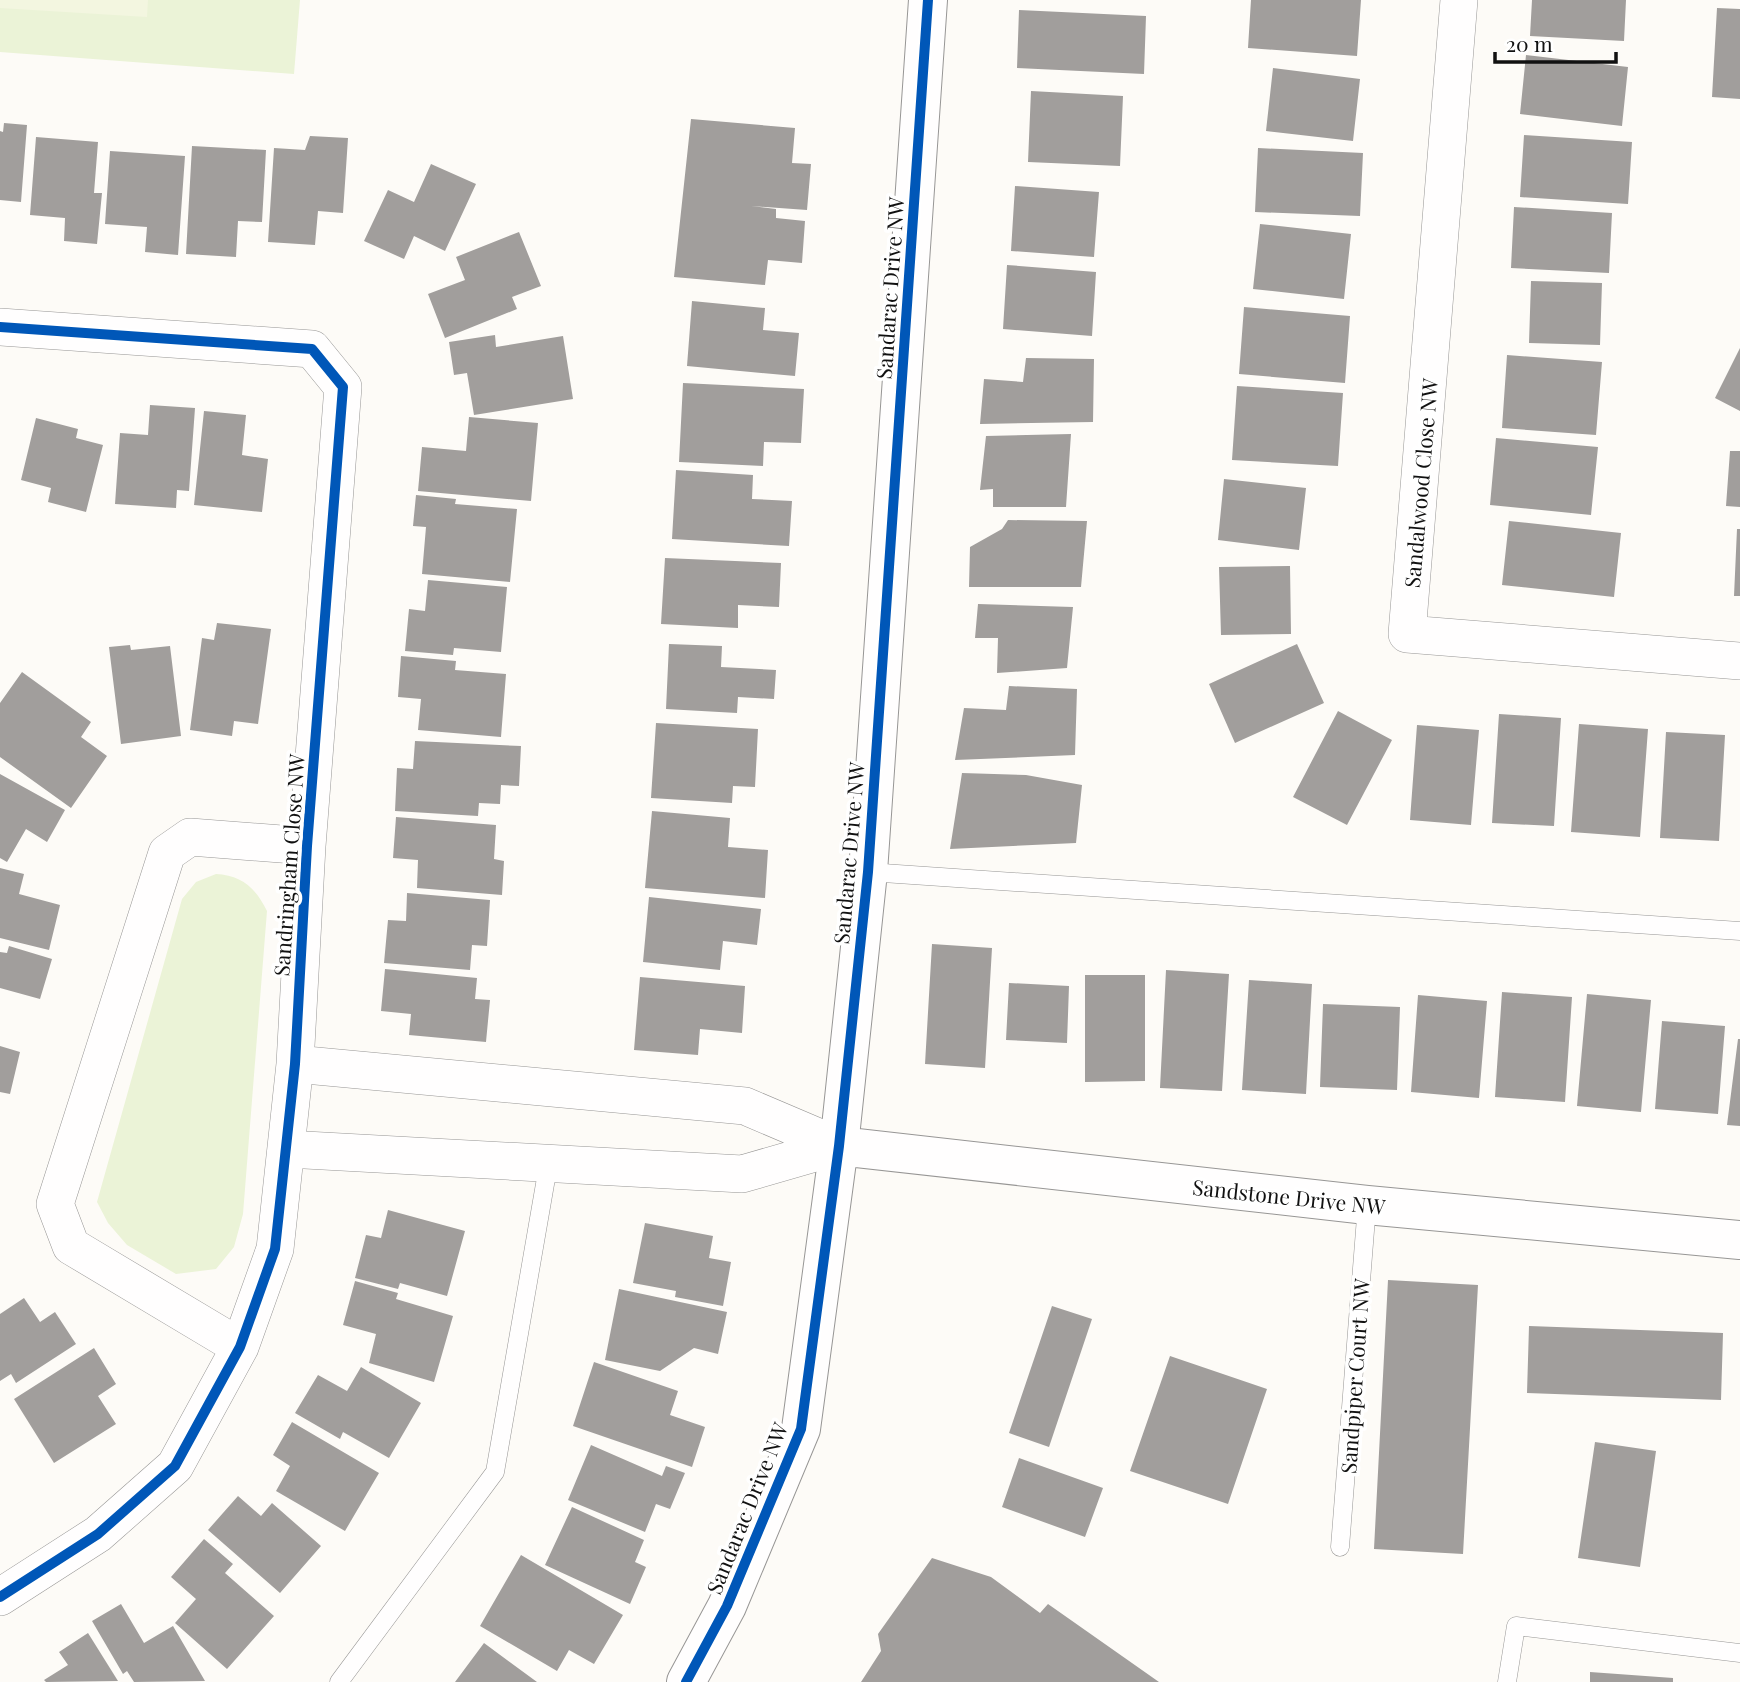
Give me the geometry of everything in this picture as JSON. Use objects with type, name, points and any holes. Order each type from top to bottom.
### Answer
[{"type":"street","name":"Sandarac Drive NW","points":[[686,1682],[727,1606],[801,1429],[839,1146],[868,872],[928,0]]},
{"type":"street","name":"Sandalwood Close NW","points":[[1458,0],[1407,634],[1740,662]]},
{"type":"street","name":"Sandringham Close NW","points":[[0,327],[312,349],[343,387],[307,846],[295,1064],[288,1149],[275,1249],[240,1348],[175,1466],[98,1534],[0,1597]]},
{"type":"street","name":"Sandringham Close NW","points":[[240,1348],[71,1245],[55,1204],[167,853],[190,837],[307,846]]},
{"type":"street","points":[[295,1064],[746,1106],[839,1146]]},
{"type":"street","points":[[288,1149],[549,1161],[742,1174],[839,1146]]},
{"type":"street","name":"Sandstone Drive NW","points":[[839,1146],[1367,1205],[1740,1240]]},
{"type":"lane","points":[[868,872],[1740,931]]},
{"type":"lane","points":[[339,1682],[495,1472],[549,1161]]},
{"type":"lane","name":"Sandpiper Court NW","points":[[1340,1547],[1367,1205]]},
{"type":"lane","points":[[1507,1682],[1516,1626],[1740,1653]]},
{"type":"green space","points":[[0,0],[300,0],[294,74],[0,52]]},
{"type":"green space","points":[[0,0],[148,0],[147,17],[0,8]]},
{"type":"green space","points":[[216,874],[233,877],[247,884],[267,911],[243,1214],[234,1247],[216,1269],[176,1274],[127,1245],[108,1223],[97,1202],[182,899],[196,882]]},
{"type":"building","points":[[1251,0],[1361,0],[1357,56],[1248,48]]},
{"type":"building","points":[[1532,0],[1626,0],[1624,41],[1530,36]]},
{"type":"building","points":[[1717,8],[1740,9],[1740,99],[1712,97]]},
{"type":"building","points":[[1019,10],[1146,16],[1144,74],[1017,68]]},
{"type":"building","points":[[1526,55],[1628,67],[1622,126],[1520,114]]},
{"type":"building","points":[[1273,68],[1360,79],[1353,141],[1266,131]]},
{"type":"building","points":[[1031,91],[1123,96],[1120,166],[1028,162]]},
{"type":"building","points":[[691,119],[795,128],[792,163],[811,164],[807,210],[751,206],[776,209],[776,218],[805,221],[802,263],[768,260],[765,285],[674,277]]},
{"type":"building","points":[[4,123],[27,125],[21,202],[0,200],[0,131],[3,132]]},
{"type":"building","points":[[1524,135],[1632,142],[1628,204],[1520,197]]},
{"type":"building","points":[[310,136],[348,138],[343,213],[318,211],[315,245],[268,242],[274,148],[305,150]]},
{"type":"building","points":[[36,137],[98,142],[94,193],[102,193],[97,244],[64,241],[65,218],[30,215]]},
{"type":"building","points":[[192,146],[266,150],[262,222],[238,221],[236,257],[186,254]]},
{"type":"building","points":[[1258,148],[1363,153],[1360,216],[1255,212]]},
{"type":"building","points":[[110,151],[185,156],[178,255],[145,252],[147,227],[105,224]]},
{"type":"building","points":[[431,164],[476,184],[445,251],[414,236],[404,259],[364,241],[388,190],[414,202]]},
{"type":"building","points":[[1015,186],[1099,192],[1094,257],[1011,251]]},
{"type":"building","points":[[1514,207],[1612,213],[1609,273],[1511,268]]},
{"type":"building","points":[[1260,224],[1351,234],[1344,299],[1253,289]]},
{"type":"building","points":[[519,232],[541,286],[512,297],[517,309],[445,338],[428,294],[465,280],[456,257]]},
{"type":"building","points":[[1007,265],[1096,272],[1092,336],[1003,329]]},
{"type":"building","points":[[1531,281],[1602,283],[1600,345],[1529,343]]},
{"type":"building","points":[[692,301],[765,308],[763,330],[799,333],[795,376],[687,366]]},
{"type":"building","points":[[1244,307],[1350,316],[1345,383],[1239,374]]},
{"type":"building","points":[[495,335],[496,347],[563,336],[573,399],[474,415],[467,373],[454,375],[449,342]]},
{"type":"building","points":[[1740,348],[1740,411],[1715,398]]},
{"type":"building","points":[[1507,355],[1602,362],[1596,435],[1502,428]]},
{"type":"building","points":[[1026,358],[1094,359],[1093,422],[980,424],[984,379],[1023,382]]},
{"type":"building","points":[[683,383],[804,389],[801,443],[764,442],[763,466],[679,462]]},
{"type":"building","points":[[1237,386],[1343,393],[1338,466],[1232,460]]},
{"type":"building","points":[[150,405],[195,408],[189,491],[177,490],[176,508],[115,504],[120,433],[148,435]]},
{"type":"building","points":[[204,411],[246,415],[242,455],[268,459],[262,512],[194,505]]},
{"type":"building","points":[[469,417],[538,423],[531,501],[418,491],[422,447],[466,451]]},
{"type":"building","points":[[36,418],[78,429],[76,438],[103,445],[86,512],[48,502],[51,488],[21,480]]},
{"type":"building","points":[[1071,434],[1066,507],[993,507],[993,489],[980,490],[986,436]]},
{"type":"building","points":[[1496,438],[1598,447],[1591,515],[1490,505]]},
{"type":"building","points":[[1730,451],[1740,451],[1740,507],[1726,506]]},
{"type":"building","points":[[676,470],[753,475],[752,499],[792,501],[789,546],[672,539]]},
{"type":"building","points":[[1224,479],[1306,488],[1299,550],[1218,540]]},
{"type":"building","points":[[416,495],[456,499],[455,504],[517,509],[510,582],[422,574],[426,527],[413,526]]},
{"type":"building","points":[[1008,520],[1087,521],[1081,587],[969,587],[970,547],[1002,529]]},
{"type":"building","points":[[1509,521],[1621,533],[1614,597],[1502,585]]},
{"type":"building","points":[[1737,529],[1740,529],[1740,596],[1734,596]]},
{"type":"building","points":[[665,558],[781,563],[779,607],[738,605],[738,628],[661,624]]},
{"type":"building","points":[[1290,566],[1291,634],[1221,635],[1219,567]]},
{"type":"building","points":[[428,580],[507,587],[501,652],[454,648],[453,655],[405,651],[409,609],[425,611]]},
{"type":"building","points":[[978,604],[1073,607],[1067,668],[997,673],[998,638],[975,638]]},
{"type":"building","points":[[217,623],[271,629],[258,724],[234,721],[232,736],[190,730],[202,638],[214,640]]},
{"type":"building","points":[[669,644],[722,646],[721,667],[776,670],[774,699],[738,697],[737,713],[666,709]]},
{"type":"building","points":[[1297,644],[1324,703],[1235,743],[1209,684]]},
{"type":"building","points":[[130,645],[131,650],[170,646],[181,736],[121,744],[109,647]]},
{"type":"building","points":[[401,656],[456,661],[455,670],[506,674],[501,737],[418,730],[421,699],[398,697]]},
{"type":"building","points":[[22,672],[91,722],[81,737],[107,756],[71,808],[0,757],[0,703]]},
{"type":"building","points":[[1009,686],[1077,689],[1075,755],[955,760],[964,708],[1006,710]]},
{"type":"building","points":[[1338,711],[1392,740],[1347,825],[1293,797]]},
{"type":"building","points":[[1499,714],[1561,718],[1554,826],[1492,823]]},
{"type":"building","points":[[656,723],[758,729],[755,787],[733,786],[732,803],[651,798]]},
{"type":"building","points":[[1579,724],[1648,729],[1640,837],[1571,832]]},
{"type":"building","points":[[1417,725],[1479,730],[1471,825],[1410,820]]},
{"type":"building","points":[[1666,732],[1725,735],[1719,841],[1660,838]]},
{"type":"building","points":[[415,741],[521,746],[519,786],[501,785],[500,804],[479,803],[478,816],[395,811],[397,768],[413,769]]},
{"type":"building","points":[[962,773],[1026,775],[1082,785],[1076,843],[950,849]]},
{"type":"building","points":[[0,774],[65,810],[47,842],[26,829],[7,862],[0,858]]},
{"type":"building","points":[[652,811],[730,818],[728,847],[768,850],[765,898],[645,888]]},
{"type":"building","points":[[396,817],[496,825],[494,859],[504,861],[502,895],[417,888],[418,860],[393,858]]},
{"type":"building","points":[[0,868],[24,874],[19,894],[60,905],[49,950],[0,938]]},
{"type":"building","points":[[407,893],[490,900],[487,946],[472,945],[470,970],[384,963],[388,920],[406,921]]},
{"type":"building","points":[[649,897],[761,909],[757,945],[723,941],[720,970],[643,962]]},
{"type":"building","points":[[932,944],[992,948],[985,1068],[925,1064]]},
{"type":"building","points":[[9,946],[52,959],[40,999],[0,988],[0,952],[7,953]]},
{"type":"building","points":[[385,969],[477,978],[475,999],[490,1000],[486,1042],[409,1035],[411,1014],[381,1011]]},
{"type":"building","points":[[1166,970],[1229,974],[1222,1091],[1160,1088]]},
{"type":"building","points":[[1085,975],[1145,975],[1145,1081],[1085,1082]]},
{"type":"building","points":[[640,977],[745,986],[742,1033],[700,1029],[698,1055],[634,1050]]},
{"type":"building","points":[[1249,980],[1312,984],[1306,1094],[1242,1090]]},
{"type":"building","points":[[1009,983],[1069,986],[1067,1043],[1006,1040]]},
{"type":"building","points":[[1502,992],[1572,997],[1565,1102],[1495,1097]]},
{"type":"building","points":[[1587,994],[1651,1000],[1641,1112],[1577,1106]]},
{"type":"building","points":[[1418,995],[1487,1001],[1479,1098],[1411,1092]]},
{"type":"building","points":[[1323,1004],[1400,1007],[1397,1090],[1320,1087]]},
{"type":"building","points":[[1662,1021],[1725,1026],[1718,1114],[1655,1109]]},
{"type":"building","points":[[1740,1039],[1740,1126],[1727,1125]]},
{"type":"building","points":[[0,1046],[20,1052],[10,1094],[0,1092]]},
{"type":"building","points":[[388,1210],[465,1231],[447,1296],[400,1283],[398,1289],[355,1278],[366,1235],[381,1238]]},
{"type":"building","points":[[645,1223],[713,1236],[709,1258],[731,1262],[723,1306],[675,1297],[676,1291],[633,1283]]},
{"type":"building","points":[[1388,1280],[1478,1285],[1463,1554],[1374,1549]]},
{"type":"building","points":[[355,1281],[398,1293],[396,1299],[453,1316],[434,1382],[369,1363],[376,1334],[343,1325]]},
{"type":"building","points":[[619,1289],[727,1312],[718,1354],[694,1348],[660,1371],[605,1360]]},
{"type":"building","points":[[24,1298],[40,1322],[55,1312],[76,1344],[16,1383],[11,1374],[0,1381],[0,1314]]},
{"type":"building","points":[[1052,1306],[1092,1319],[1049,1447],[1009,1433]]},
{"type":"building","points":[[1529,1326],[1723,1333],[1721,1400],[1527,1393]]},
{"type":"building","points":[[94,1348],[116,1384],[98,1396],[116,1424],[54,1463],[14,1399]]},
{"type":"building","points":[[1170,1356],[1267,1389],[1228,1504],[1130,1471]]},
{"type":"building","points":[[594,1362],[678,1391],[670,1415],[705,1427],[692,1467],[573,1426]]},
{"type":"building","points":[[361,1367],[421,1403],[389,1458],[343,1432],[340,1439],[295,1413],[318,1375],[347,1391]]},
{"type":"building","points":[[292,1422],[379,1473],[345,1531],[276,1491],[290,1466],[273,1455]]},
{"type":"building","points":[[1595,1442],[1656,1451],[1640,1567],[1578,1558]]},
{"type":"building","points":[[591,1445],[662,1476],[666,1466],[685,1473],[670,1509],[656,1504],[645,1532],[568,1500]]},
{"type":"building","points":[[1019,1458],[1103,1488],[1085,1537],[1002,1507]]},
{"type":"building","points":[[238,1496],[261,1516],[272,1503],[321,1546],[280,1593],[208,1530]]},
{"type":"building","points":[[572,1507],[644,1540],[635,1562],[646,1567],[630,1604],[545,1565]]},
{"type":"building","points":[[204,1539],[233,1564],[225,1573],[274,1616],[227,1669],[175,1623],[196,1599],[171,1577]]},
{"type":"building","points":[[521,1555],[623,1615],[594,1664],[569,1650],[557,1671],[480,1626]]},
{"type":"building","points":[[932,1558],[991,1577],[1040,1613],[1048,1604],[1159,1682],[861,1682],[881,1651],[878,1634]]},
{"type":"building","points":[[121,1604],[144,1643],[173,1626],[205,1681],[134,1682],[127,1671],[123,1674],[92,1621]]},
{"type":"building","points":[[88,1633],[118,1681],[46,1682],[44,1680],[68,1665],[59,1652]]},
{"type":"building","points":[[484,1643],[537,1682],[455,1682]]},
{"type":"building","points":[[1590,1672],[1673,1678],[1673,1682],[1590,1682]]},
{"type":"cycle path","points":[[686,1682],[727,1606],[801,1429],[839,1146],[868,872],[928,0]]},
{"type":"cycle path","points":[[0,327],[312,349],[343,387],[307,846],[295,1064],[275,1249],[240,1347],[175,1466],[98,1534],[0,1597]]}]
